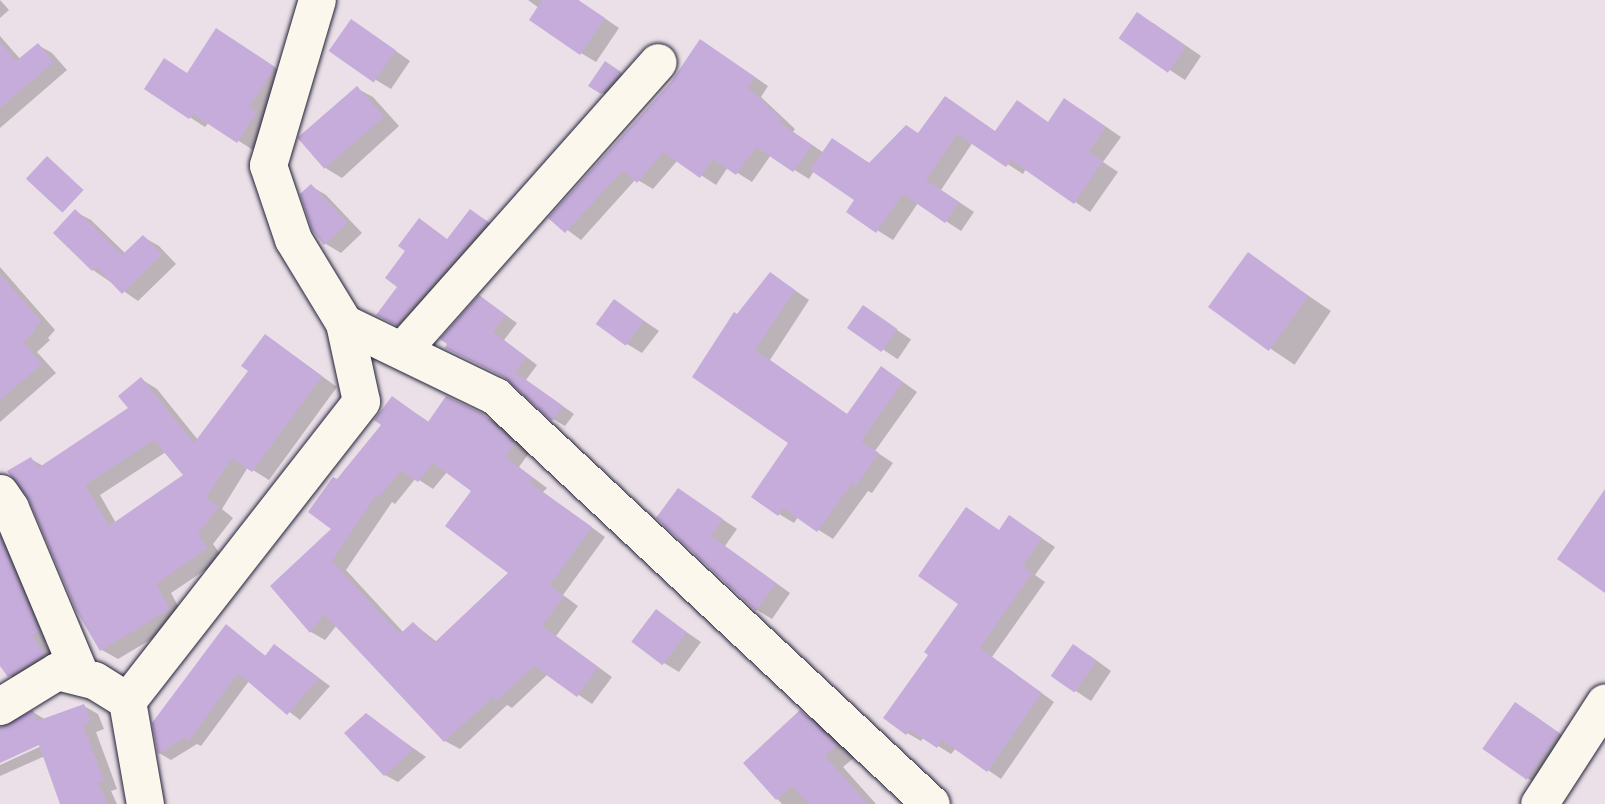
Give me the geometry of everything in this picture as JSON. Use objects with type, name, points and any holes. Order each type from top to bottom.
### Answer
[{"type":"street","points":[[127,701],[361,401],[344,323],[293,239],[268,165],[317,0]]},
{"type":"street","points":[[402,350],[658,62]]},
{"type":"street","points":[[344,323],[495,396],[931,804]]},
{"type":"street","points":[[0,493],[10,508],[81,677]]},
{"type":"street","points":[[0,706],[57,671],[94,680],[127,701],[145,804]]},
{"type":"street","points":[[1539,804],[1605,702]]},
{"type":"building","points":[[542,0],[578,0],[605,18],[580,55],[529,20]]},
{"type":"building","points":[[1137,12],[1186,46],[1168,73],[1119,38]]},
{"type":"building","points":[[351,19],[396,51],[374,82],[329,51]]},
{"type":"building","points":[[216,28],[275,67],[249,107],[257,112],[237,143],[193,114],[189,119],[144,89],[164,58],[187,73]]},
{"type":"building","points":[[700,39],[755,77],[747,87],[782,119],[779,122],[812,145],[793,172],[756,147],[736,175],[713,159],[700,178],[663,152],[637,183],[623,170],[565,233],[548,218],[671,82]]},
{"type":"building","points":[[0,42],[16,61],[38,43],[54,62],[0,108]]},
{"type":"building","points":[[605,61],[621,72],[601,94],[588,86]]},
{"type":"building","points":[[357,86],[384,117],[324,169],[297,138]]},
{"type":"building","points":[[945,96],[995,131],[1017,100],[1048,122],[1064,98],[1106,127],[1089,152],[1103,161],[1074,204],[1011,160],[1006,167],[957,134],[926,180],[959,202],[945,223],[903,194],[876,233],[846,212],[854,200],[810,170],[832,138],[869,163],[906,125],[918,133]]},
{"type":"building","points":[[47,156],[84,190],[62,213],[26,179]]},
{"type":"building","points":[[311,184],[348,223],[324,245],[312,230],[300,194]]},
{"type":"building","points":[[75,209],[122,255],[143,235],[162,254],[122,294],[96,267],[92,271],[53,233]]},
{"type":"building","points":[[470,209],[488,222],[396,325],[376,315],[397,287],[385,278],[405,251],[398,246],[419,218],[447,239]]},
{"type":"building","points":[[1248,252],[1309,296],[1269,351],[1208,307]]},
{"type":"building","points":[[770,272],[795,290],[755,350],[847,414],[881,366],[903,382],[861,441],[879,453],[856,486],[852,483],[817,532],[783,508],[778,516],[751,497],[788,443],[692,377],[734,312],[737,314]]},
{"type":"building","points":[[0,274],[41,321],[34,328],[36,331],[23,342],[42,364],[0,400]]},
{"type":"building","points":[[479,295],[506,315],[493,332],[526,357],[515,372],[563,406],[552,421],[504,377],[445,348],[447,344],[440,339]]},
{"type":"building","points":[[614,299],[644,321],[626,346],[596,324]]},
{"type":"building","points":[[863,305],[897,329],[881,352],[847,328]]},
{"type":"building","points":[[265,334],[322,376],[252,472],[232,458],[206,498],[218,507],[198,534],[208,548],[156,584],[170,609],[100,651],[76,610],[29,500],[7,471],[31,457],[38,468],[128,408],[118,396],[141,377],[194,443],[248,371],[241,366]],"holes":[[[154,440],[183,475],[109,526],[85,485]]]},
{"type":"building","points":[[392,396],[428,422],[446,396],[483,414],[515,444],[505,457],[533,478],[530,483],[592,527],[550,585],[564,596],[542,626],[598,667],[577,697],[534,666],[497,701],[493,697],[444,742],[324,614],[310,633],[270,586],[331,529],[308,512],[333,477],[337,479],[381,425],[374,420]],"holes":[[[433,463],[471,491],[445,526],[508,573],[434,643],[413,622],[400,634],[332,561],[376,495],[379,497],[401,471],[418,482]]]},
{"type":"building","points":[[678,488],[723,519],[711,536],[776,583],[756,611],[656,518]]},
{"type":"building","points":[[1605,489],[1605,593],[1557,559]]},
{"type":"building","points":[[966,507],[999,530],[1009,515],[1042,538],[1023,566],[1032,573],[980,648],[1042,693],[987,772],[942,740],[937,748],[910,730],[906,735],[883,718],[928,655],[924,652],[958,604],[918,576]]},
{"type":"building","points":[[0,538],[39,631],[32,635],[45,654],[8,677],[0,666]]},
{"type":"building","points":[[656,609],[687,632],[662,665],[631,642]]},
{"type":"building","points":[[226,624],[265,656],[274,644],[319,678],[287,715],[238,673],[189,741],[184,738],[158,754],[152,723]]},
{"type":"building","points":[[1073,644],[1097,661],[1074,693],[1051,676]]},
{"type":"building","points":[[1515,702],[1559,733],[1527,780],[1482,749]]},
{"type":"building","points":[[84,704],[91,721],[83,724],[104,781],[98,783],[108,804],[60,804],[39,745],[0,763],[0,727],[33,710],[37,721]]},
{"type":"building","points":[[800,710],[837,745],[825,756],[868,804],[809,804],[792,786],[776,800],[743,763]]},
{"type":"building","points":[[366,713],[414,749],[384,776],[344,733]]}]
